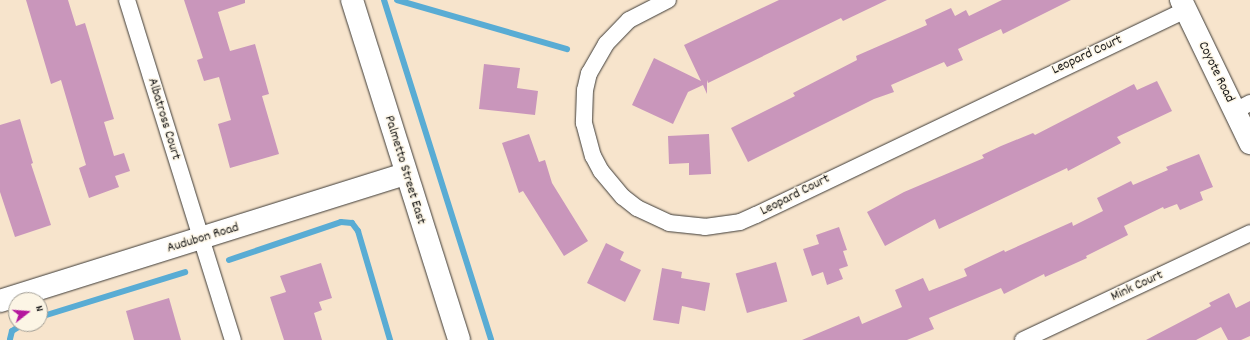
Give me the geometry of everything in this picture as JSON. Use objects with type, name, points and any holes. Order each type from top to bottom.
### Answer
[{"type":"street","name":"Albatross Court","points":[[127,0],[232,340]]},
{"type":"street","name":"Palmetto Street East","points":[[352,0],[459,340]]},
{"type":"street","name":"Leopard Court","points":[[668,0],[629,20],[606,44],[589,73],[584,101],[584,124],[593,156],[601,170],[623,197],[637,208],[669,223],[705,227],[740,222],[756,215],[1183,5]]},
{"type":"street","name":"Coyote Road","points":[[1183,5],[1242,107],[1250,143]]},
{"type":"street","name":"Audubon Road","points":[[0,301],[406,174]]},
{"type":"street","name":"Mink Court","points":[[1023,340],[1250,233]]},
{"type":"building","points":[[26,0],[68,0],[76,26],[85,23],[114,119],[104,122],[114,156],[124,153],[130,171],[115,176],[119,187],[89,198],[79,168],[86,165],[61,80],[51,84]]},
{"type":"building","points":[[184,0],[245,0],[245,3],[218,12],[230,51],[255,44],[269,94],[262,96],[279,154],[230,168],[218,124],[231,120],[219,77],[204,81],[197,60],[203,58]]},
{"type":"building","points":[[779,0],[887,0],[843,21],[841,18],[708,83],[707,80],[707,94],[703,85],[688,92],[673,124],[632,105],[654,58],[701,81],[684,45]]},
{"type":"building","points":[[1002,0],[1071,0],[1003,34],[1001,29],[958,49],[963,60],[947,67],[944,62],[891,85],[894,92],[874,99],[748,162],[731,128],[795,96],[793,93],[857,60],[856,56],[927,25],[925,20],[951,8],[955,16],[966,10],[969,16]]},
{"type":"building","points":[[484,64],[520,68],[517,88],[538,91],[535,115],[479,109]]},
{"type":"building","points":[[1157,81],[1172,111],[1117,137],[1121,143],[1068,171],[1067,168],[939,229],[935,219],[885,246],[867,212],[904,192],[984,158],[982,155],[1001,146],[1033,133],[1035,135],[1134,84],[1137,90]]},
{"type":"building","points":[[20,119],[33,163],[31,164],[51,225],[15,237],[0,192],[0,125]]},
{"type":"building","points":[[529,134],[539,162],[545,160],[552,183],[588,241],[564,256],[523,191],[519,193],[502,143]]},
{"type":"building","points":[[709,134],[711,174],[689,175],[689,163],[669,164],[668,136]]},
{"type":"building","points":[[1199,154],[1213,187],[1200,192],[1203,200],[1180,210],[1177,204],[1164,209],[1163,207],[1124,226],[1128,235],[1086,256],[1087,258],[1045,277],[1044,274],[1004,294],[1001,288],[929,318],[934,329],[907,340],[802,340],[859,316],[862,324],[902,307],[895,290],[923,278],[929,291],[967,276],[964,269],[1004,250],[1005,252],[1072,222],[1073,226],[1103,211],[1097,198],[1131,181],[1133,185],[1168,170],[1166,167]]},
{"type":"building","points":[[839,227],[847,250],[843,251],[848,266],[839,269],[843,279],[827,285],[823,272],[812,276],[803,249],[819,244],[816,235]]},
{"type":"building","points":[[606,243],[624,252],[620,260],[641,270],[625,302],[587,283]]},
{"type":"building","points":[[776,262],[787,301],[747,313],[736,274]]},
{"type":"building","points":[[321,263],[332,298],[319,302],[322,310],[314,313],[322,340],[284,340],[270,297],[286,292],[280,276]]},
{"type":"building","points":[[662,268],[682,272],[681,278],[710,283],[705,311],[682,306],[679,324],[653,320]]},
{"type":"building","points":[[1229,293],[1236,308],[1250,301],[1250,336],[1241,340],[1228,340],[1221,327],[1196,340],[1146,340],[1211,306],[1209,303]]},
{"type":"building","points":[[169,298],[181,340],[134,340],[126,311]]},
{"type":"waterway","points":[[384,0],[491,340]]},
{"type":"waterway","points":[[397,0],[567,49]]},
{"type":"waterway","points":[[229,260],[341,222],[352,223],[358,231],[390,340]]},
{"type":"waterway","points":[[48,315],[185,272]]},
{"type":"waterway","points":[[10,339],[12,332]]}]
